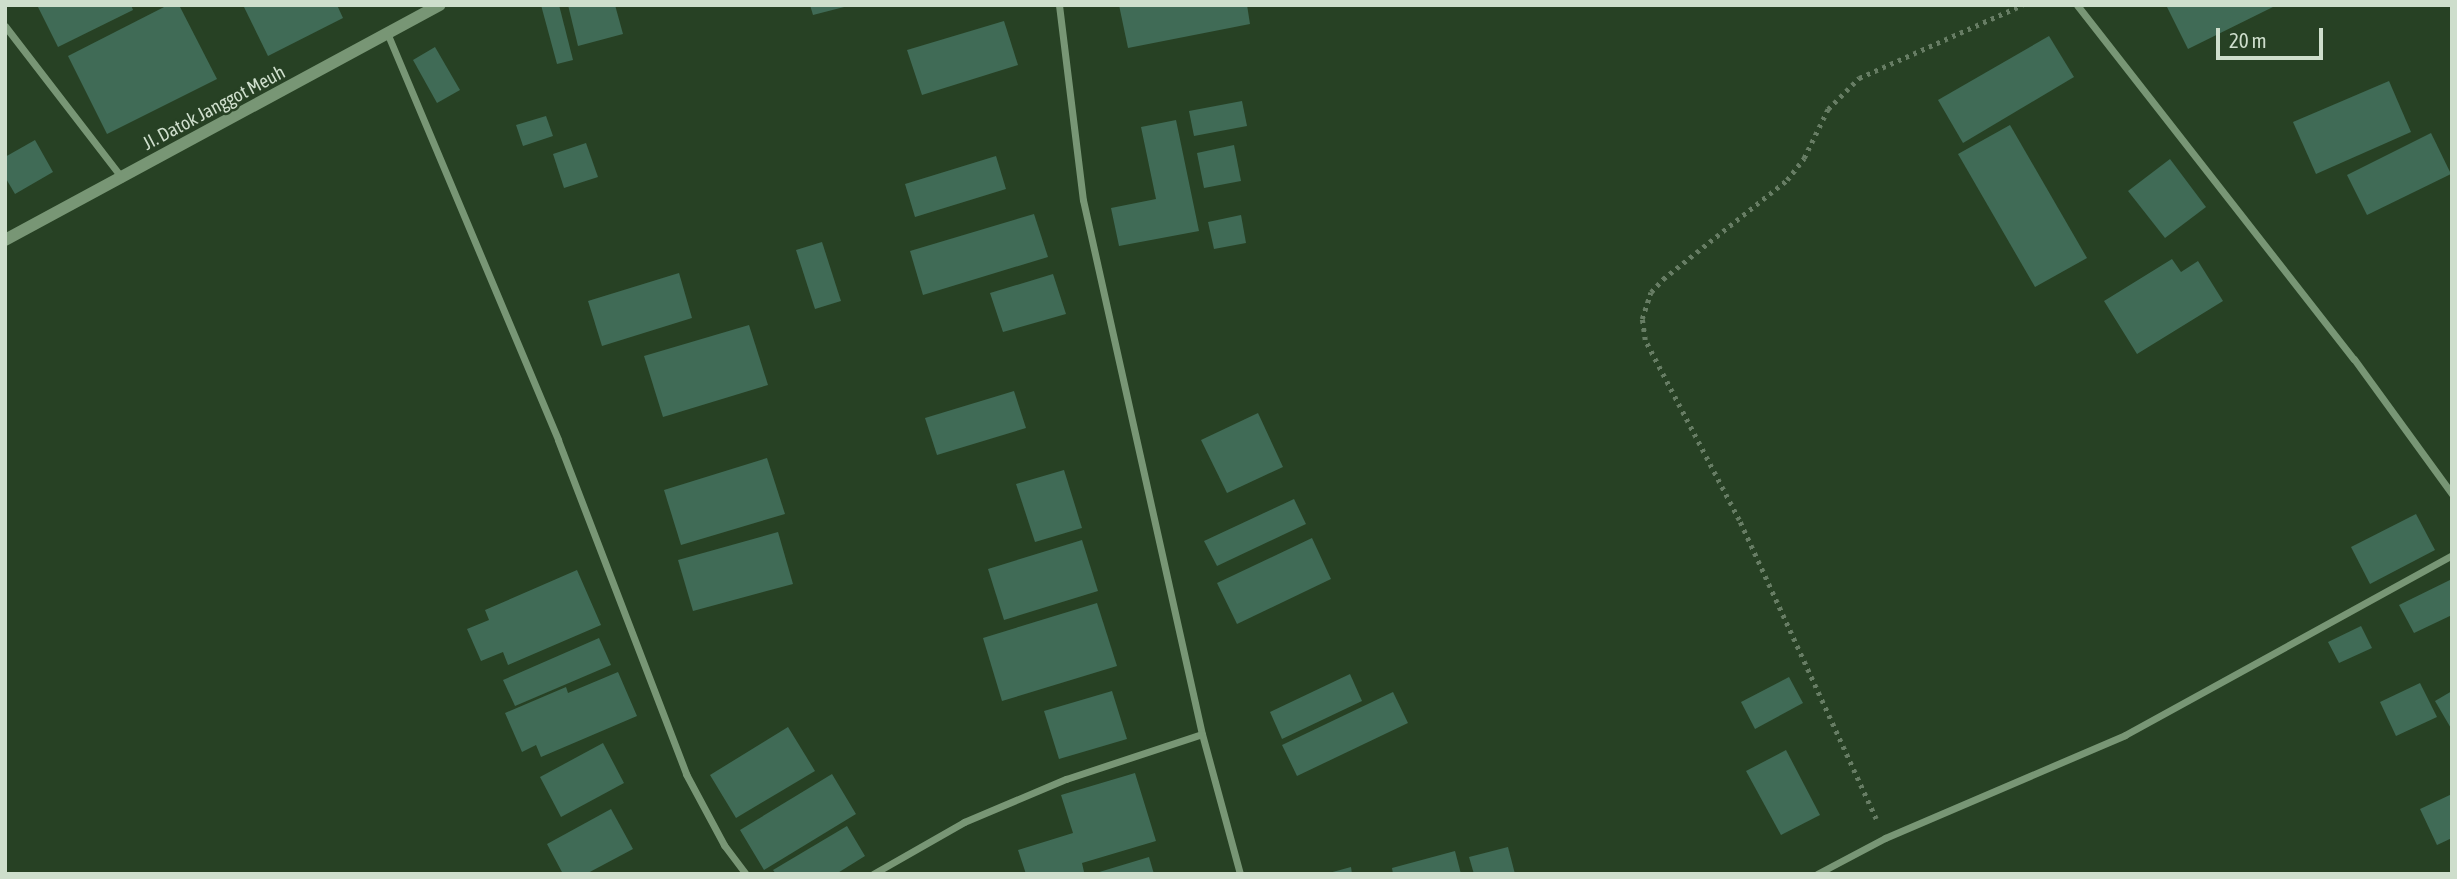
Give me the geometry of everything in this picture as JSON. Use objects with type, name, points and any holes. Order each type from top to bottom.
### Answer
[{"type":"street","name":"JI. Datok Janggot Meuh","points":[[5,240],[123,179],[439,5]]},
{"type":"street","points":[[1059,5],[1083,200],[1202,734],[1240,874]]},
{"type":"street","points":[[2077,5],[2354,359],[2452,494]]},
{"type":"street","points":[[5,26],[123,179]]},
{"type":"street","points":[[388,35],[558,440],[686,774],[724,845],[746,874]]},
{"type":"street","points":[[1817,874],[1885,838],[2125,735],[2452,555]]},
{"type":"street","points":[[873,874],[964,822],[1066,779],[1202,734]]},
{"type":"path","points":[[1885,838],[1739,520],[1644,340],[1642,319],[1651,292],[1663,279],[1787,180],[1804,158],[1828,109],[1859,78],[2022,5]]},
{"type":"building","points":[[37,5],[131,5],[133,10],[58,47]]},
{"type":"building","points":[[168,5],[179,5],[217,79],[107,134],[68,56]]},
{"type":"building","points":[[243,5],[337,5],[343,18],[268,56]]},
{"type":"building","points":[[541,5],[559,5],[573,60],[557,64]]},
{"type":"building","points":[[568,5],[615,5],[623,34],[578,46]]},
{"type":"building","points":[[810,5],[848,5],[848,6],[813,15]]},
{"type":"building","points":[[1119,5],[1247,5],[1250,24],[1128,48]]},
{"type":"building","points":[[2166,5],[2277,5],[2188,49]]},
{"type":"building","points":[[1004,21],[1018,65],[922,95],[907,50]]},
{"type":"building","points":[[2049,36],[2074,77],[1963,143],[1938,100]]},
{"type":"building","points":[[435,47],[460,90],[437,103],[413,60]]},
{"type":"building","points":[[2389,81],[2411,132],[2316,174],[2293,122]]},
{"type":"building","points":[[1242,101],[1247,126],[1194,136],[1189,111]]},
{"type":"building","points":[[546,116],[553,136],[523,146],[516,125]]},
{"type":"building","points":[[1176,120],[1199,231],[1119,246],[1111,208],[1156,199],[1141,127]]},
{"type":"building","points":[[2010,125],[2087,258],[2035,287],[1958,154]]},
{"type":"building","points":[[2431,133],[2451,174],[2367,215],[2347,175]]},
{"type":"building","points":[[35,140],[53,172],[15,194],[5,177],[5,157]]},
{"type":"building","points":[[586,143],[598,177],[564,188],[553,154]]},
{"type":"building","points":[[1234,145],[1241,181],[1204,188],[1197,153]]},
{"type":"building","points":[[996,156],[1006,189],[915,217],[905,184]]},
{"type":"building","points":[[2170,159],[2206,207],[2165,238],[2128,191]]},
{"type":"building","points":[[1034,214],[1048,257],[923,295],[910,251]]},
{"type":"building","points":[[1241,215],[1246,243],[1214,249],[1208,222]]},
{"type":"building","points":[[822,242],[841,301],[815,309],[796,250]]},
{"type":"building","points":[[2172,259],[2181,272],[2198,261],[2223,301],[2137,354],[2104,301]]},
{"type":"building","points":[[679,273],[692,318],[602,346],[588,301]]},
{"type":"building","points":[[1053,274],[1066,314],[1003,332],[990,293]]},
{"type":"building","points":[[749,325],[768,385],[663,417],[644,356]]},
{"type":"building","points":[[1014,391],[1026,428],[937,455],[925,418]]},
{"type":"building","points":[[1258,413],[1283,467],[1227,493],[1201,440]]},
{"type":"building","points":[[767,458],[785,514],[681,545],[664,490]]},
{"type":"building","points":[[1064,470],[1082,528],[1035,542],[1016,484]]},
{"type":"building","points":[[1294,499],[1306,524],[1217,566],[1204,541]]},
{"type":"building","points":[[2416,514],[2435,550],[2370,584],[2351,547]]},
{"type":"building","points":[[778,532],[793,584],[693,611],[678,560]]},
{"type":"building","points":[[1312,538],[1331,579],[1237,624],[1217,583]]},
{"type":"building","points":[[1082,540],[1098,591],[1004,620],[988,569]]},
{"type":"building","points":[[577,570],[601,625],[508,665],[503,652],[481,661],[467,629],[489,620],[485,610]]},
{"type":"building","points":[[2452,579],[2452,615],[2414,633],[2399,605]]},
{"type":"building","points":[[1097,603],[1117,666],[1002,701],[983,638]]},
{"type":"building","points":[[2361,626],[2372,648],[2339,663],[2328,642]]},
{"type":"building","points":[[599,638],[611,665],[515,706],[503,680]]},
{"type":"building","points":[[618,672],[637,716],[541,757],[536,745],[522,752],[505,713],[566,687],[568,693]]},
{"type":"building","points":[[1350,674],[1362,701],[1282,739],[1270,712]]},
{"type":"building","points":[[1789,677],[1803,703],[1755,729],[1741,702]]},
{"type":"building","points":[[2420,683],[2437,717],[2396,736],[2380,702]]},
{"type":"building","points":[[1112,691],[1127,739],[1059,759],[1044,711]]},
{"type":"building","points":[[2452,691],[2452,730],[2435,701]]},
{"type":"building","points":[[1393,692],[1408,723],[1297,776],[1282,745]]},
{"type":"building","points":[[788,727],[815,771],[736,818],[710,775]]},
{"type":"building","points":[[603,743],[624,783],[561,817],[540,777]]},
{"type":"building","points":[[1786,750],[1820,815],[1781,835],[1746,771]]},
{"type":"building","points":[[1135,773],[1156,841],[1082,863],[1084,872],[1079,874],[1026,874],[1018,850],[1073,833],[1061,795]]},
{"type":"building","points":[[832,774],[856,814],[764,870],[740,830]]},
{"type":"building","points":[[2452,794],[2452,838],[2437,845],[2420,809]]},
{"type":"building","points":[[611,809],[633,849],[586,874],[563,874],[547,844]]},
{"type":"building","points":[[847,826],[865,856],[836,874],[776,874],[773,870]]},
{"type":"building","points":[[1508,847],[1515,874],[1474,874],[1469,857]]},
{"type":"building","points":[[1455,851],[1461,874],[1393,874],[1392,868]]},
{"type":"building","points":[[1149,857],[1154,874],[1096,874],[1096,873]]},
{"type":"building","points":[[1351,867],[1352,874],[1329,874],[1329,873]]}]
